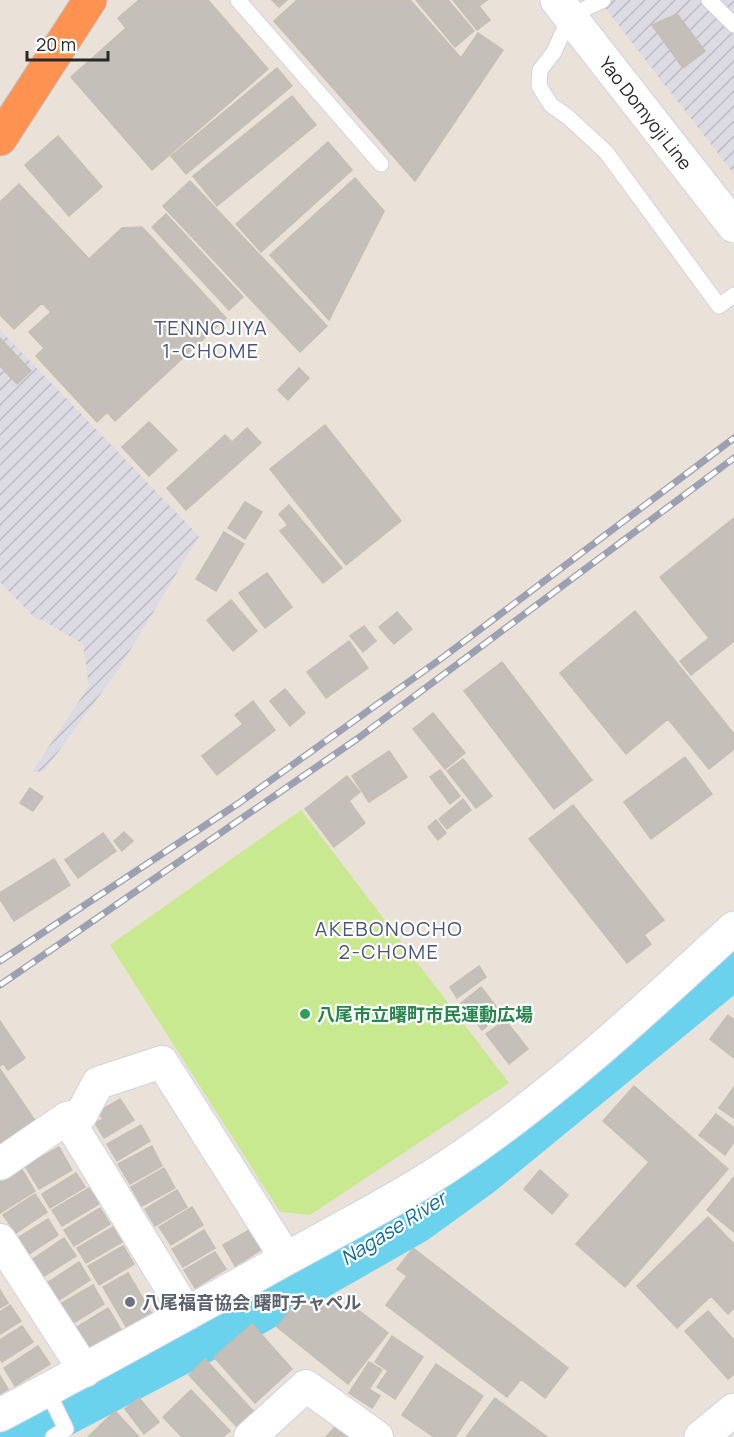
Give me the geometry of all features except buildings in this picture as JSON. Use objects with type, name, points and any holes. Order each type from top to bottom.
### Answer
[{"type":"highway","points":[[0,139],[90,0]]},
{"type":"street","name":"Yao Domyoji Line","points":[[564,8],[734,226]]},
{"type":"street","points":[[0,1415],[51,1398],[85,1371],[448,1166],[552,1090],[734,928]]},
{"type":"street","points":[[0,1164],[67,1118],[81,1115],[98,1083],[162,1062],[286,1258]]},
{"type":"street","points":[[67,1118],[187,1314]]},
{"type":"street","points":[[0,1240],[85,1371]]},
{"type":"street","points":[[250,1437],[306,1386],[377,1437]]},
{"type":"street","points":[[701,1437],[734,1410]]},
{"type":"lane","points":[[238,0],[381,164]]},
{"type":"lane","points":[[603,0],[564,8],[554,52],[540,70],[539,86],[551,105],[568,117],[606,152],[719,306],[734,296]]},
{"type":"lane","points":[[709,0],[734,25]]},
{"type":"lane","points":[[51,1398],[66,1429],[53,1437]]},
{"type":"shaded area","points":[[599,0],[734,0],[734,174]]},
{"type":"shaded area","points":[[0,330],[199,536],[117,672],[44,771],[32,772],[89,686],[83,644],[42,620],[36,619],[0,582]]},
{"type":"green space","name":"八尾市立曙町市民運動広場","points":[[301,810],[509,1083],[310,1215],[280,1212],[110,945]]},
{"type":"waterway","name":"Nagase River","points":[[14,1437],[251,1312],[414,1219],[479,1172],[734,963]]},
{"type":"railway","points":[[0,961],[239,803],[442,658],[734,438]]},
{"type":"railway","points":[[0,985],[357,739],[734,458]]},
{"type":"place","name":"八尾市立曙町市民運動広場","points":[[305,1014]]},
{"type":"place","name":"八尾福音協会 曙町チャペル","points":[[130,1302]]},
{"type":"district","name":"TENNOJIYA 1-CHOME","points":[[211,338]]},
{"type":"district","name":"AKEBONOCHO 2-CHOME","points":[[389,940]]}]
